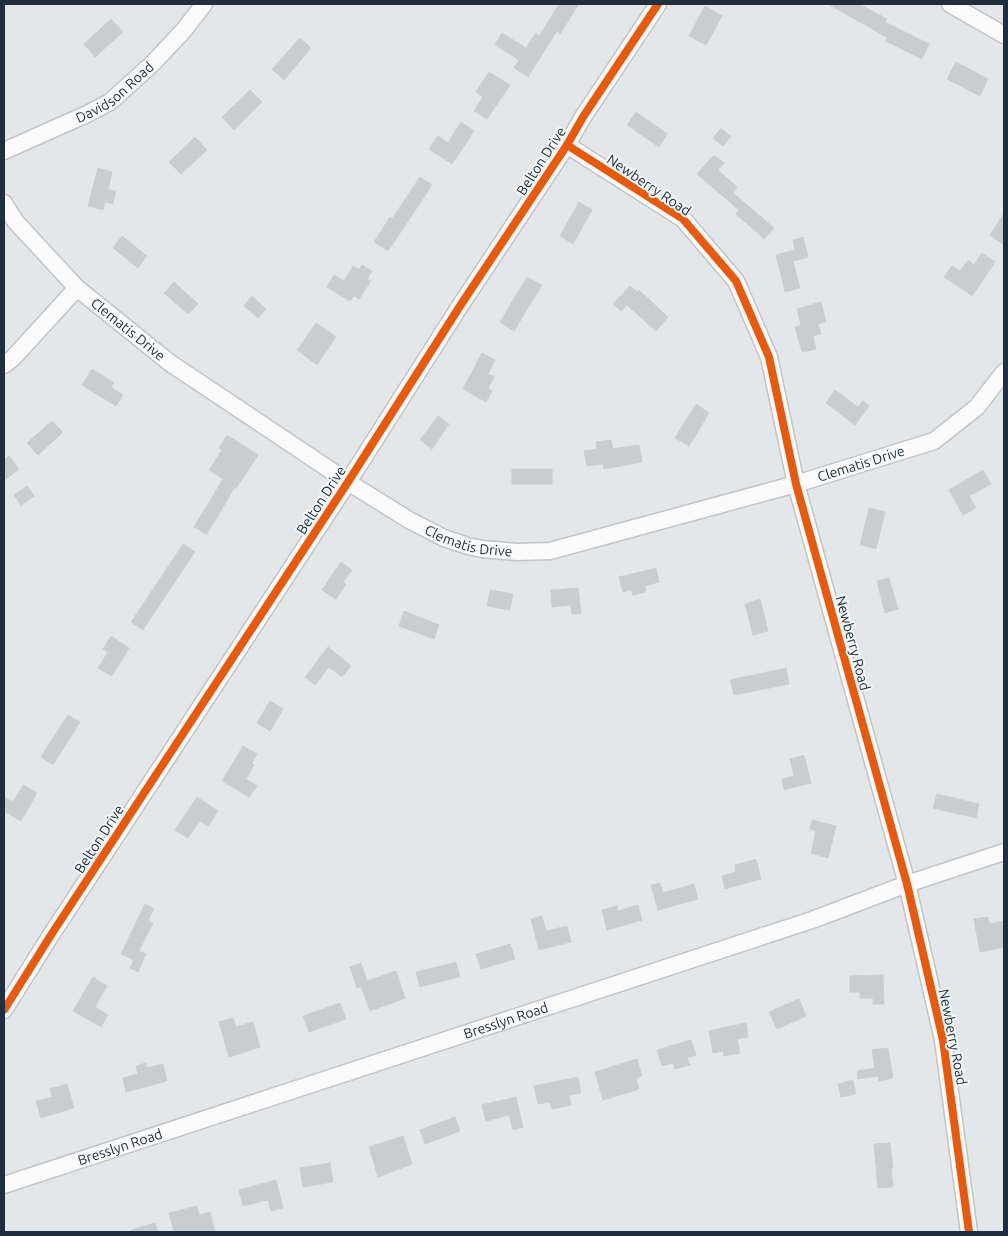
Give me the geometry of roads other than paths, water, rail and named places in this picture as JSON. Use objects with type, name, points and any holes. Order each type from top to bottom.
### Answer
[{"type":"street","name":"Davidson Road","points":[[4,152],[110,102],[153,63],[184,30],[204,4]]},
{"type":"street","name":"Belton Drive","points":[[4,1010],[658,4]]},
{"type":"street","points":[[950,4],[1004,35]]},
{"type":"street","name":"Newberry Road","points":[[567,145],[683,219],[736,281],[769,356],[796,484],[906,884],[943,1040],[969,1232]]},
{"type":"street","name":"Clematis Drive","points":[[4,204],[15,221],[76,288],[170,363],[348,482],[409,520],[444,538],[482,549],[517,552],[550,551],[796,484],[934,441],[976,407],[1004,372]]},
{"type":"street","points":[[4,365],[13,358],[76,288]]},
{"type":"street","name":"Bresslyn Road","points":[[5,1182],[812,920],[906,884],[1004,852]]}]
